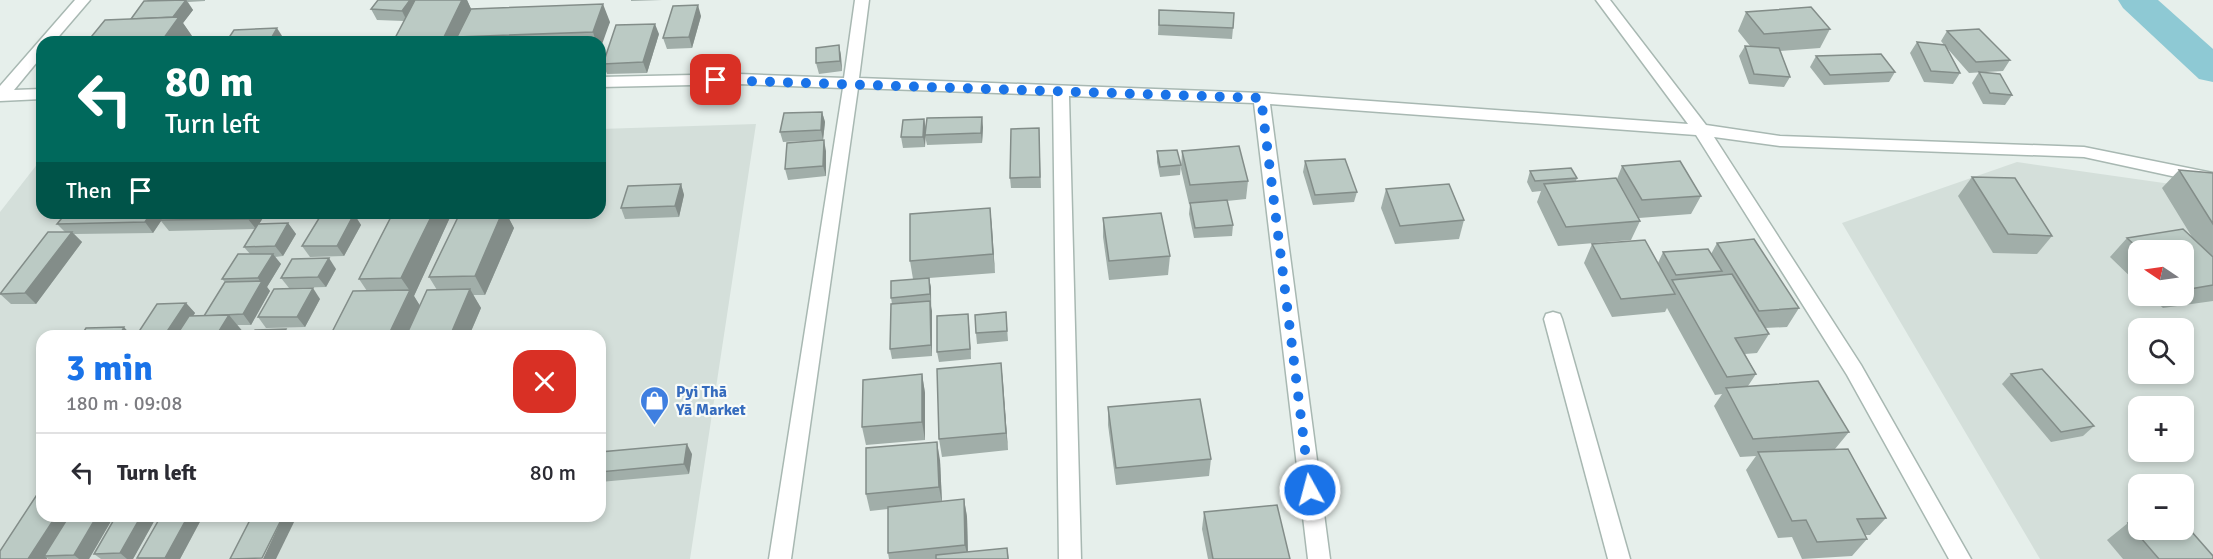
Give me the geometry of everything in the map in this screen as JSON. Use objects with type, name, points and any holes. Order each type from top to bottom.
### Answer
[{"type":"street","points":[[51,36],[83,0]]},
{"type":"street","points":[[780,559],[862,0]]},
{"type":"street","points":[[1603,0],[1701,130],[1854,370],[1960,559]]},
{"type":"street","points":[[0,95],[36,54]]},
{"type":"street","points":[[606,82],[739,80],[1261,98],[1701,130],[1780,141],[2085,152],[2213,179]]},
{"type":"street","points":[[1061,91],[1070,559]]},
{"type":"street","points":[[0,95],[36,94]]},
{"type":"street","points":[[1261,98],[1319,559]]},
{"type":"street","points":[[1553,319],[1619,559]]},
{"type":"shaded area","name":"Pyi Thā Yā Market","points":[[756,124],[690,559],[0,559],[0,212],[36,166],[36,219],[606,219],[606,129]]},
{"type":"shaded area","points":[[2017,162],[2213,190],[2213,559],[2040,559],[1842,223]]},
{"type":"building","points":[[186,0],[173,17],[131,19],[144,1]]},
{"type":"building","points":[[378,0],[410,0],[402,11],[371,9]]},
{"type":"building","points":[[415,0],[462,0],[444,36],[396,36]]},
{"type":"building","points":[[603,4],[593,32],[458,36],[471,9]]},
{"type":"building","points":[[698,5],[689,37],[663,38],[673,6]]},
{"type":"building","points":[[1811,7],[1830,29],[1764,34],[1746,12]]},
{"type":"building","points":[[1159,10],[1234,13],[1233,28],[1159,25]]},
{"type":"building","points":[[179,17],[165,36],[92,36],[105,20]]},
{"type":"building","points":[[655,24],[643,62],[606,64],[606,55],[616,25]]},
{"type":"building","points":[[277,28],[272,36],[230,36],[234,30]]},
{"type":"building","points":[[1979,29],[2010,60],[1976,62],[1947,31]]},
{"type":"building","points":[[1917,42],[1945,45],[1960,73],[1931,71]]},
{"type":"building","points":[[839,45],[840,61],[816,63],[816,48]]},
{"type":"building","points":[[1745,46],[1779,48],[1790,77],[1754,74]]},
{"type":"building","points":[[1881,54],[1895,72],[1830,75],[1816,56]]},
{"type":"building","points":[[1979,72],[2000,74],[2012,95],[1990,93]]},
{"type":"building","points":[[822,112],[821,130],[780,132],[784,113]]},
{"type":"building","points":[[982,117],[981,133],[925,135],[927,118]]},
{"type":"building","points":[[924,119],[923,137],[901,137],[903,120]]},
{"type":"building","points":[[1039,128],[1040,177],[1010,178],[1011,129]]},
{"type":"building","points":[[824,140],[823,166],[785,169],[787,143]]},
{"type":"building","points":[[1239,146],[1248,181],[1190,185],[1182,151]]},
{"type":"building","points":[[1177,150],[1181,165],[1160,167],[1157,151]]},
{"type":"building","points":[[1345,159],[1357,192],[1315,195],[1305,161]]},
{"type":"building","points":[[1680,161],[1701,196],[1642,200],[1622,166]]},
{"type":"building","points":[[1571,168],[1577,178],[1535,181],[1530,171]]},
{"type":"building","points":[[2179,170],[2213,173],[2213,224]]},
{"type":"building","points":[[1972,177],[2015,178],[2052,236],[2008,234]]},
{"type":"building","points":[[1616,178],[1640,221],[1566,227],[1544,184]]},
{"type":"building","points":[[681,184],[675,206],[621,208],[628,186]]},
{"type":"building","points":[[1449,184],[1464,220],[1400,226],[1386,189]]},
{"type":"building","points":[[1227,200],[1233,225],[1195,228],[1190,203]]},
{"type":"building","points":[[990,208],[993,254],[910,261],[910,214]]},
{"type":"building","points":[[1161,213],[1170,256],[1109,261],[1103,218]]},
{"type":"building","points":[[61,219],[147,219],[145,222],[57,224]]},
{"type":"building","points":[[161,219],[248,219],[160,220]]},
{"type":"building","points":[[319,219],[351,219],[337,246],[302,246]]},
{"type":"building","points":[[390,219],[430,219],[401,278],[359,279]]},
{"type":"building","points":[[457,219],[499,219],[475,276],[429,277]]},
{"type":"building","points":[[288,223],[275,246],[244,247],[258,224]]},
{"type":"building","points":[[2183,229],[2213,257],[2213,285],[2194,288],[2194,240],[2129,240],[2127,238]]},
{"type":"building","points":[[48,232],[72,232],[25,293],[0,294]]},
{"type":"building","points":[[1754,239],[1799,308],[1759,311],[1717,243]]},
{"type":"building","points":[[1645,240],[1675,294],[1621,299],[1592,244]]},
{"type":"building","points":[[1708,249],[1722,271],[1676,275],[1663,252]]},
{"type":"building","points":[[238,254],[273,254],[258,278],[222,279]]},
{"type":"building","points":[[329,258],[318,277],[281,278],[292,259]]},
{"type":"building","points":[[1732,274],[1769,334],[1735,338],[1756,374],[1727,377],[1672,280]]},
{"type":"building","points":[[929,278],[930,294],[891,298],[891,281]]},
{"type":"building","points":[[262,281],[243,314],[204,316],[225,282]]},
{"type":"building","points":[[313,288],[297,317],[258,317],[274,289]]},
{"type":"building","points":[[470,289],[453,330],[409,330],[427,290]]},
{"type":"building","points":[[410,290],[391,330],[333,330],[353,291]]},
{"type":"building","points":[[930,301],[931,345],[890,349],[891,304]]},
{"type":"building","points":[[186,303],[168,330],[140,330],[157,304]]},
{"type":"building","points":[[1006,312],[1007,331],[976,333],[975,315]]},
{"type":"building","points":[[968,314],[970,349],[937,352],[937,316]]},
{"type":"building","points":[[229,315],[220,330],[180,330],[189,316]]},
{"type":"building","points":[[124,327],[122,330],[85,330],[86,328]]},
{"type":"building","points":[[1001,363],[1006,433],[939,439],[937,369]]},
{"type":"building","points":[[2042,369],[2094,426],[2061,432],[2011,374]]},
{"type":"building","points":[[922,374],[922,422],[862,427],[863,380]]},
{"type":"building","points":[[1818,381],[1849,432],[1753,439],[1726,388]]},
{"type":"building","points":[[1200,399],[1211,459],[1116,468],[1108,407]]},
{"type":"building","points":[[937,442],[939,487],[866,494],[866,448]]},
{"type":"building","points":[[687,444],[684,464],[606,471],[606,451]]},
{"type":"building","points":[[1848,449],[1886,518],[1857,519],[1867,539],[1817,542],[1806,520],[1792,521],[1758,452]]},
{"type":"building","points":[[36,496],[36,522],[52,522],[28,559],[0,559],[0,551]]},
{"type":"building","points":[[964,499],[965,545],[888,553],[888,507]]},
{"type":"building","points":[[1277,505],[1290,559],[1213,559],[1204,512]]},
{"type":"building","points":[[65,522],[93,522],[74,555],[44,556]]},
{"type":"building","points":[[113,522],[138,522],[120,553],[94,554]]},
{"type":"building","points":[[158,522],[185,522],[165,558],[137,558]]},
{"type":"building","points":[[249,522],[280,522],[262,558],[230,559]]},
{"type":"building","points":[[2194,534],[2213,556],[2213,559],[2159,559],[2143,540],[2194,540]]},
{"type":"building","points":[[1007,548],[1008,559],[936,559],[936,555]]},
{"type":"waterway","points":[[2136,0],[2213,70]]},
{"type":"place","name":"Pyi Thā Yā Market","points":[[655,426]]},
{"type":"route","points":[[716,80],[1261,98],[1310,490]]}]
